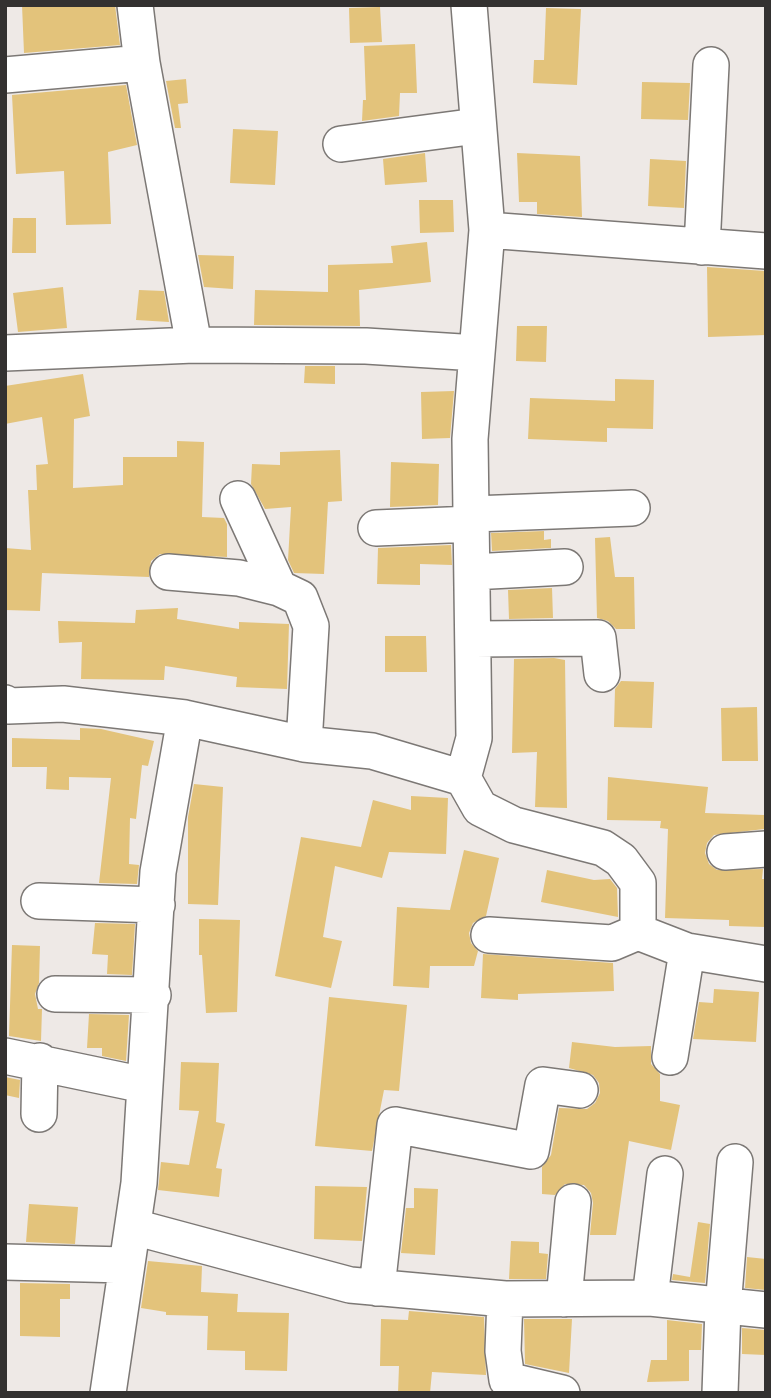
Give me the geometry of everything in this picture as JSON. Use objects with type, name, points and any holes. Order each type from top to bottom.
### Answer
[{"type":"street","points":[[135,5],[142,63],[194,345]]},
{"type":"street","points":[[463,778],[474,738],[470,439],[487,230],[469,5]]},
{"type":"street","points":[[5,75],[142,63]]},
{"type":"street","points":[[702,247],[712,65]]},
{"type":"street","points":[[341,144],[477,126]]},
{"type":"street","points":[[487,230],[766,251]]},
{"type":"street","points":[[5,353],[194,345],[366,346],[477,353]]},
{"type":"street","points":[[238,499],[279,588]]},
{"type":"street","points":[[376,528],[632,508]]},
{"type":"street","points":[[472,572],[565,567]]},
{"type":"street","points":[[168,572],[215,575],[279,588],[300,598],[311,626],[304,744]]},
{"type":"street","points":[[474,639],[598,638],[602,674]]},
{"type":"street","points":[[5,703],[8,706],[63,704],[185,718],[304,744],[372,751],[463,778],[480,807],[514,825],[603,848],[621,860],[638,883],[638,932]]},
{"type":"street","points":[[108,1393],[125,1265],[134,1227],[153,995],[158,872],[185,718]]},
{"type":"street","points":[[725,852],[766,849]]},
{"type":"street","points":[[39,901],[157,905]]},
{"type":"street","points":[[489,935],[612,943],[638,932],[687,951],[766,964]]},
{"type":"street","points":[[670,1057],[687,951]]},
{"type":"street","points":[[55,994],[153,995]]},
{"type":"street","points":[[5,1056],[144,1084]]},
{"type":"street","points":[[39,1114],[40,1061]]},
{"type":"street","points":[[376,1288],[395,1125],[531,1151],[543,1085],[580,1090]]},
{"type":"street","points":[[720,1393],[723,1307],[735,1162]]},
{"type":"street","points":[[650,1298],[665,1174]]},
{"type":"street","points":[[564,1299],[573,1202]]},
{"type":"street","points":[[134,1227],[350,1285],[505,1299],[650,1298],[766,1310]]},
{"type":"street","points":[[5,1262],[125,1265]]},
{"type":"street","points":[[505,1299],[503,1351],[507,1381],[562,1393]]},
{"type":"building","points":[[22,5],[115,5],[120,45],[24,53]]},
{"type":"building","points":[[380,7],[382,42],[350,43],[349,8]]},
{"type":"building","points":[[546,8],[581,9],[577,85],[533,83],[534,60],[544,60]]},
{"type":"building","points":[[415,44],[417,93],[400,93],[399,116],[362,121],[363,100],[366,100],[364,46]]},
{"type":"building","points":[[186,79],[188,103],[178,104],[181,128],[175,128],[166,81]]},
{"type":"building","points":[[642,82],[690,83],[688,120],[641,119]]},
{"type":"building","points":[[126,85],[137,145],[108,152],[111,224],[66,225],[64,171],[16,174],[12,95]]},
{"type":"building","points":[[233,129],[278,131],[275,185],[230,183]]},
{"type":"building","points":[[425,153],[427,182],[385,185],[383,159]]},
{"type":"building","points":[[517,153],[580,156],[582,217],[537,214],[537,202],[519,202]]},
{"type":"building","points":[[650,159],[686,161],[684,208],[648,206]]},
{"type":"building","points":[[419,200],[453,200],[454,232],[420,233]]},
{"type":"building","points":[[13,218],[36,218],[36,253],[12,253]]},
{"type":"building","points":[[427,242],[431,282],[359,290],[360,326],[254,325],[255,290],[328,292],[328,265],[393,263],[391,246]]},
{"type":"building","points":[[198,255],[234,256],[233,289],[204,287]]},
{"type":"building","points":[[707,267],[765,271],[766,335],[708,337]]},
{"type":"building","points":[[63,287],[67,328],[18,332],[13,293]]},
{"type":"building","points":[[139,290],[164,291],[169,322],[136,320]]},
{"type":"building","points":[[517,326],[547,326],[546,362],[516,361]]},
{"type":"building","points":[[305,366],[335,366],[335,384],[304,383]]},
{"type":"building","points":[[83,374],[90,416],[74,419],[73,488],[123,485],[123,457],[177,457],[177,441],[204,442],[202,517],[224,518],[227,524],[227,557],[160,554],[151,561],[149,577],[42,573],[40,611],[5,610],[5,548],[31,550],[28,490],[37,490],[36,465],[48,464],[42,417],[5,424],[5,386]]},
{"type":"building","points":[[615,379],[654,380],[653,429],[607,428],[607,442],[528,439],[530,398],[615,401]]},
{"type":"building","points":[[454,391],[450,438],[422,439],[421,392]]},
{"type":"building","points":[[340,450],[342,501],[328,502],[324,574],[294,573],[288,560],[291,507],[265,509],[251,484],[252,464],[280,465],[280,452]]},
{"type":"building","points":[[391,462],[439,464],[438,505],[390,507]]},
{"type":"building","points":[[544,531],[544,540],[551,539],[551,548],[492,551],[491,533]]},
{"type":"building","points":[[610,537],[615,577],[634,577],[635,629],[616,629],[608,621],[597,618],[595,538]]},
{"type":"building","points":[[451,545],[452,565],[420,564],[420,585],[377,584],[378,548]]},
{"type":"building","points":[[552,588],[553,618],[509,619],[508,590]]},
{"type":"building","points":[[178,608],[177,619],[239,629],[239,622],[289,624],[287,689],[236,687],[237,677],[165,666],[164,680],[81,679],[82,642],[59,643],[58,621],[135,623],[136,610]]},
{"type":"building","points":[[385,636],[426,636],[427,672],[385,672]]},
{"type":"building","points":[[514,659],[565,660],[567,808],[535,807],[537,752],[512,753]]},
{"type":"building","points":[[621,681],[654,682],[652,728],[614,727],[615,689]]},
{"type":"building","points":[[757,707],[758,761],[722,761],[721,708]]},
{"type":"building","points":[[80,728],[101,729],[154,741],[148,766],[142,765],[136,819],[130,818],[129,864],[139,865],[137,884],[99,883],[111,778],[69,777],[69,790],[46,789],[47,767],[12,767],[12,738],[80,740]]},
{"type":"building","points":[[608,777],[708,787],[705,813],[764,815],[764,829],[714,835],[707,843],[705,853],[709,864],[717,870],[763,869],[762,879],[766,879],[766,927],[729,926],[729,920],[665,918],[668,829],[660,828],[661,821],[607,820]]},
{"type":"building","points":[[194,784],[223,787],[218,905],[188,904],[188,817]]},
{"type":"building","points":[[411,796],[448,798],[446,854],[389,852],[382,878],[335,866],[323,937],[342,941],[331,988],[275,976],[301,837],[361,847],[373,800],[411,810]]},
{"type":"building","points":[[464,850],[499,858],[486,916],[473,923],[469,933],[471,943],[478,951],[474,966],[430,966],[429,988],[393,986],[397,907],[450,910]]},
{"type":"building","points":[[547,870],[594,880],[610,879],[617,888],[618,917],[541,902]]},
{"type":"building","points":[[199,919],[240,920],[237,1012],[206,1013],[202,955],[199,955]]},
{"type":"building","points":[[95,923],[135,924],[132,975],[107,974],[108,955],[92,954]]},
{"type":"building","points":[[12,945],[40,946],[39,983],[35,994],[38,1009],[42,1009],[41,1041],[9,1036]]},
{"type":"building","points":[[483,954],[613,963],[614,991],[518,994],[518,1000],[481,998]]},
{"type":"building","points":[[714,989],[759,992],[756,1042],[693,1039],[699,1002],[713,1003]]},
{"type":"building","points":[[329,997],[407,1005],[399,1091],[384,1090],[372,1151],[315,1146]]},
{"type":"building","points":[[89,1014],[129,1015],[126,1061],[102,1056],[102,1048],[87,1048]]},
{"type":"building","points":[[572,1042],[615,1047],[651,1046],[651,1064],[660,1074],[660,1101],[680,1105],[671,1150],[629,1141],[616,1235],[590,1235],[593,1203],[591,1193],[584,1185],[565,1184],[555,1195],[542,1194],[542,1167],[551,1155],[559,1108],[587,1109],[595,1103],[600,1093],[599,1083],[593,1075],[569,1068]]},
{"type":"building","points":[[181,1062],[219,1063],[216,1122],[225,1124],[216,1168],[222,1169],[219,1197],[158,1190],[161,1162],[189,1165],[199,1111],[179,1110]]},
{"type":"building","points":[[5,1077],[20,1080],[19,1098],[5,1095]]},
{"type":"building","points":[[315,1186],[367,1187],[362,1241],[314,1239]]},
{"type":"building","points":[[414,1188],[438,1189],[435,1255],[401,1253],[406,1208],[414,1208]]},
{"type":"building","points":[[29,1204],[78,1207],[75,1244],[26,1242]]},
{"type":"building","points":[[698,1222],[710,1224],[705,1283],[672,1280],[673,1274],[690,1277]]},
{"type":"building","points":[[511,1241],[539,1242],[539,1253],[548,1254],[546,1279],[509,1279]]},
{"type":"building","points":[[747,1257],[766,1259],[766,1290],[745,1288]]},
{"type":"building","points":[[148,1261],[202,1266],[201,1292],[238,1294],[237,1312],[289,1313],[287,1371],[245,1370],[245,1351],[207,1350],[208,1316],[166,1315],[166,1312],[141,1308]]},
{"type":"building","points":[[20,1283],[70,1284],[70,1299],[60,1299],[60,1337],[20,1336]]},
{"type":"building","points":[[409,1311],[484,1317],[486,1375],[432,1372],[430,1393],[398,1393],[399,1366],[380,1366],[381,1319],[408,1320]]},
{"type":"building","points":[[524,1319],[572,1319],[569,1373],[525,1364]]},
{"type":"building","points":[[667,1320],[702,1324],[701,1350],[689,1350],[689,1381],[647,1382],[651,1360],[667,1360]]},
{"type":"building","points":[[742,1328],[766,1330],[766,1355],[742,1354]]}]
